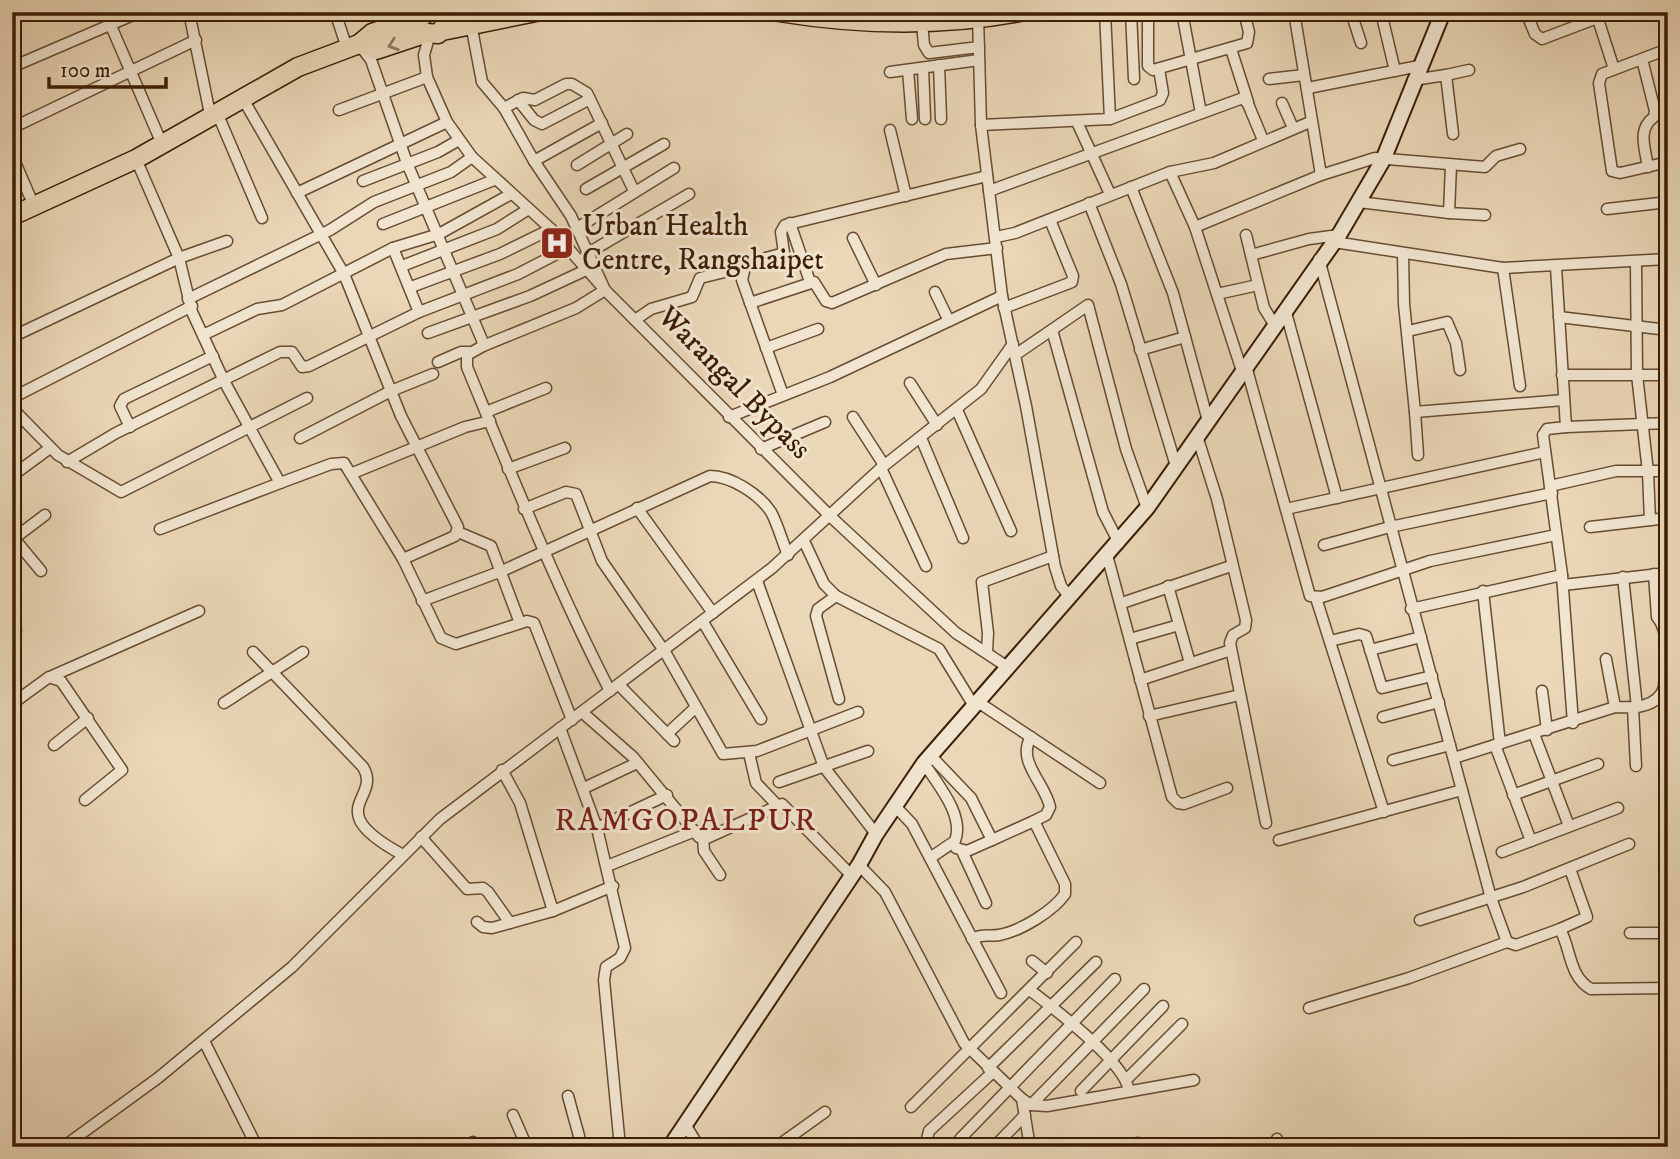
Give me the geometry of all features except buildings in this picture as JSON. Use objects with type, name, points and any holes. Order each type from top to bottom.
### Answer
[{"type":"highway","points":[[12,216],[136,159],[298,67],[353,46],[376,50],[438,19],[536,12]]},
{"type":"highway","points":[[779,12],[919,18],[1020,12]]},
{"type":"highway","points":[[906,12],[919,18]]},
{"type":"main road","points":[[670,1147],[927,760],[1147,509],[1336,238],[1382,160],[1412,80],[1443,12]]},
{"type":"street","points":[[105,12],[162,144]]},
{"type":"street","points":[[12,67],[140,12]]},
{"type":"street","points":[[189,12],[214,117],[262,218]]},
{"type":"street","points":[[335,12],[353,46],[371,60],[407,163],[439,234],[483,346]]},
{"type":"street","points":[[1105,12],[1110,119]]},
{"type":"street","points":[[1131,12],[1134,79]]},
{"type":"street","points":[[1149,12],[1147,66],[1150,70],[1192,61],[1247,43],[1250,38],[1244,12]]},
{"type":"street","points":[[1182,12],[1200,113]]},
{"type":"street","points":[[1294,12],[1308,88],[1310,122],[1321,175]]},
{"type":"street","points":[[1351,12],[1361,43]]},
{"type":"street","points":[[1381,12],[1395,71]]},
{"type":"street","points":[[1526,12],[1535,34],[1542,39],[1597,15],[1613,12]]},
{"type":"street","points":[[978,15],[981,125],[1002,296],[1053,556],[1061,586],[1070,597]]},
{"type":"street","points":[[1597,15],[1614,69]]},
{"type":"street","points":[[919,18],[924,45],[929,53],[979,47]]},
{"type":"street","points":[[438,19],[482,82],[504,108],[577,228],[605,290],[576,308],[438,362]]},
{"type":"street","name":"Warangal Bypass","points":[[438,19],[424,55],[427,77],[447,122],[472,157],[494,180],[551,229],[605,290],[831,517],[937,617],[1009,668]]},
{"type":"street","points":[[12,128],[197,40]]},
{"type":"street","points":[[1231,49],[1248,104],[1264,140]]},
{"type":"street","points":[[1668,49],[1602,74],[1599,83],[1610,168],[1619,173],[1668,162]]},
{"type":"street","points":[[1642,59],[1655,111],[1654,117],[1643,127],[1648,167]]},
{"type":"street","points":[[891,72],[979,60]]},
{"type":"street","points":[[939,65],[941,119]]},
{"type":"street","points":[[1308,88],[1419,66]]},
{"type":"street","points":[[923,68],[925,119]]},
{"type":"street","points":[[981,125],[1110,119],[1160,100],[1163,93],[1159,69]]},
{"type":"street","points":[[908,70],[912,119]]},
{"type":"street","points":[[1412,80],[1469,70]]},
{"type":"street","points":[[1269,79],[1304,75]]},
{"type":"street","points":[[1447,75],[1453,134]]},
{"type":"street","points":[[339,110],[427,77]]},
{"type":"street","points":[[504,108],[525,97],[535,100],[569,83],[585,90],[634,191]]},
{"type":"street","points":[[989,191],[1243,98],[1248,104]]},
{"type":"street","points":[[243,99],[344,274],[391,391],[456,521],[458,532]]},
{"type":"street","points":[[518,100],[542,124],[590,99]]},
{"type":"street","points":[[1282,103],[1293,128]]},
{"type":"street","points":[[297,193],[447,122]]},
{"type":"street","points":[[1077,122],[1110,194]]},
{"type":"street","points":[[750,303],[810,282],[818,284],[826,301],[832,303],[946,254],[997,242],[1110,194],[1170,172],[1203,167],[1310,122]]},
{"type":"street","points":[[534,161],[602,123]]},
{"type":"street","points":[[890,130],[906,196]]},
{"type":"street","points":[[577,165],[627,134]]},
{"type":"street","points":[[363,181],[458,140]]},
{"type":"street","points":[[586,189],[664,144]]},
{"type":"street","points":[[1195,227],[1361,160],[1485,167],[1496,156],[1520,149]]},
{"type":"street","points":[[12,155],[34,206]]},
{"type":"street","points":[[12,398],[320,235],[374,202],[451,172],[472,157]]},
{"type":"street","points":[[136,159],[179,258],[190,302],[203,335],[224,381],[280,483]]},
{"type":"street","points":[[1449,213],[1451,165]]},
{"type":"street","points":[[577,228],[674,168]]},
{"type":"street","points":[[1170,172],[1195,227],[1244,369],[1286,509],[1307,592],[1316,598],[1384,811]]},
{"type":"street","points":[[635,320],[651,309],[692,297],[700,278],[745,267],[755,261],[784,253],[782,228],[790,223],[987,176]]},
{"type":"street","points":[[383,224],[494,180]]},
{"type":"street","points":[[1131,187],[1172,293],[1208,421]]},
{"type":"street","points":[[203,335],[257,309],[282,305],[393,248],[439,234],[511,194]]},
{"type":"street","points":[[588,253],[689,194]]},
{"type":"street","points":[[1359,202],[1485,215]]},
{"type":"street","points":[[1608,209],[1668,202]]},
{"type":"street","points":[[1089,203],[1121,284],[1176,466]]},
{"type":"street","points":[[402,266],[496,229],[527,210]]},
{"type":"street","points":[[1004,308],[1072,282],[1073,276],[1050,219]]},
{"type":"street","points":[[790,223],[810,282]]},
{"type":"street","points":[[411,287],[500,254],[551,229]]},
{"type":"street","points":[[1246,235],[1264,308],[1275,324]]},
{"type":"street","points":[[853,238],[876,285]]},
{"type":"street","points":[[1251,255],[1309,239],[1336,238],[1403,254],[1503,268],[1636,263],[1668,259]]},
{"type":"street","points":[[12,337],[179,258],[228,241]]},
{"type":"street","points":[[393,248],[419,312]]},
{"type":"street","points":[[67,461],[285,351],[292,352],[304,368],[419,312],[517,274],[568,248]]},
{"type":"street","points":[[1403,254],[1403,293],[1418,455]]},
{"type":"street","points":[[1319,259],[1491,898],[1507,942]]},
{"type":"street","points":[[1636,263],[1637,375],[1648,472],[1650,520]]},
{"type":"street","points":[[745,267],[742,280],[783,395]]},
{"type":"street","points":[[1556,267],[1566,427]]},
{"type":"street","points":[[1503,268],[1520,386]]},
{"type":"street","points":[[428,333],[530,296],[586,270]]},
{"type":"street","points":[[1217,295],[1258,285]]},
{"type":"street","points":[[935,292],[949,321]]},
{"type":"street","points":[[729,417],[830,377],[1002,296]]},
{"type":"street","points":[[63,1147],[204,1041],[292,967],[421,837],[502,770],[583,713],[757,581],[831,517],[882,466],[957,410],[1014,350],[1052,330],[1088,304],[1126,449],[1147,509]]},
{"type":"street","points":[[1285,309],[1337,498]]},
{"type":"street","points":[[1559,317],[1668,330]]},
{"type":"street","points":[[1408,331],[1447,322],[1456,343],[1460,370]]},
{"type":"street","points":[[766,348],[818,329]]},
{"type":"street","points":[[1052,330],[1103,512],[1119,543]]},
{"type":"street","points":[[1140,350],[1185,337]]},
{"type":"street","points":[[469,352],[467,367],[524,509],[615,688],[670,737],[695,708]]},
{"type":"street","points":[[130,427],[120,405],[124,399],[213,356]]},
{"type":"street","points":[[300,438],[391,391],[433,374]]},
{"type":"street","points":[[1562,375],[1668,375]]},
{"type":"street","points":[[910,383],[937,425]]},
{"type":"street","points":[[353,473],[488,417],[545,388]]},
{"type":"street","points":[[13,412],[67,461],[113,489],[128,491],[307,398]]},
{"type":"street","points":[[1415,412],[1564,400]]},
{"type":"street","points":[[957,410],[1011,531]]},
{"type":"street","points":[[853,417],[882,466],[926,566]]},
{"type":"street","points":[[761,449],[825,422]]},
{"type":"street","points":[[1573,723],[1562,580],[1544,431],[1566,427],[1668,423]]},
{"type":"street","points":[[1197,436],[1217,499],[1247,625],[1230,638],[1231,650],[1266,823]]},
{"type":"street","points":[[921,438],[964,538]]},
{"type":"street","points":[[12,476],[50,448]]},
{"type":"street","points":[[508,469],[565,448]]},
{"type":"street","points":[[1286,509],[1545,452]]},
{"type":"street","points":[[160,529],[280,483],[339,462],[344,463],[353,473],[403,559],[437,632],[449,643],[469,641],[520,622],[530,621],[538,630],[572,720]]},
{"type":"street","points":[[1324,545],[1616,471],[1668,471]]},
{"type":"street","points":[[422,601],[502,571],[709,476],[727,478],[756,498],[772,514],[788,555]]},
{"type":"street","points":[[524,509],[572,491],[608,570],[665,652],[723,754],[749,753],[858,712]]},
{"type":"street","points":[[637,509],[713,613]]},
{"type":"street","points":[[41,571],[13,538],[45,515]]},
{"type":"street","points":[[1590,527],[1668,518]]},
{"type":"street","points":[[403,559],[455,536],[458,532]]},
{"type":"street","points":[[458,532],[486,542],[497,556],[520,622]]},
{"type":"street","points":[[1316,598],[1456,555],[1556,535]]},
{"type":"street","points":[[804,541],[824,584],[836,597],[939,649],[976,704],[1100,783]]},
{"type":"street","points":[[1107,555],[1174,800],[1184,804],[1227,788]]},
{"type":"street","points":[[987,653],[988,633],[982,582],[1053,556]]},
{"type":"street","points":[[1122,603],[1231,566]]},
{"type":"street","points":[[1412,609],[1483,591],[1562,580],[1668,573]]},
{"type":"street","points":[[1454,758],[1573,723],[1615,707],[1635,707],[1660,698],[1666,688],[1665,654],[1662,622],[1657,617],[1654,574]]},
{"type":"street","points":[[1623,578],[1635,707],[1636,766]]},
{"type":"street","points":[[757,581],[809,731],[824,766],[876,834]]},
{"type":"street","points":[[1168,586],[1190,663]]},
{"type":"street","points":[[1483,591],[1497,744],[1531,841]]},
{"type":"street","points":[[836,597],[818,610],[816,616],[839,699]]},
{"type":"street","points":[[12,704],[52,676],[199,611]]},
{"type":"street","points":[[703,622],[761,719]]},
{"type":"street","points":[[1130,639],[1179,625]]},
{"type":"street","points":[[1330,641],[1363,634],[1382,688],[1432,676]]},
{"type":"street","points":[[1370,650],[1421,637]]},
{"type":"street","points":[[1140,680],[1231,650]]},
{"type":"street","points":[[253,652],[363,766],[367,778],[356,813],[359,822],[379,842],[403,855]]},
{"type":"street","points":[[224,703],[303,652]]},
{"type":"street","points":[[1606,659],[1615,707]]},
{"type":"street","points":[[52,676],[61,681],[122,770],[85,800]]},
{"type":"street","points":[[1542,691],[1547,730]]},
{"type":"street","points":[[1149,716],[1241,695]]},
{"type":"street","points":[[1383,717],[1439,702]]},
{"type":"street","points":[[583,713],[667,795],[699,835],[704,850],[720,875]]},
{"type":"street","points":[[54,745],[88,719]]},
{"type":"street","points":[[560,728],[597,828],[613,886],[625,948],[620,958],[606,967],[604,980],[620,1147]]},
{"type":"street","points":[[1534,734],[1569,826]]},
{"type":"street","points":[[962,851],[1046,815],[1049,807],[1025,756],[1026,745],[1031,737]]},
{"type":"street","points":[[1393,760],[1450,745]]},
{"type":"street","points":[[779,782],[868,751]]},
{"type":"street","points":[[749,753],[756,783],[776,804]]},
{"type":"street","points":[[927,760],[971,798],[992,840]]},
{"type":"street","points":[[927,760],[950,805],[957,831],[957,837],[950,845],[930,858]]},
{"type":"street","points":[[584,788],[637,763]]},
{"type":"street","points":[[1513,794],[1598,764]]},
{"type":"street","points":[[502,770],[520,803],[553,911]]},
{"type":"street","points":[[1279,840],[1462,790]]},
{"type":"street","points":[[597,828],[667,795]]},
{"type":"street","points":[[607,866],[699,835],[776,804],[787,806],[855,870],[885,892],[970,1051],[1027,1102],[1047,1106],[1194,1080]]},
{"type":"street","points":[[895,806],[908,817],[1001,993]]},
{"type":"street","points":[[1502,852],[1618,808]]},
{"type":"street","points":[[972,939],[981,934],[999,935],[1047,913],[1065,894],[1065,884],[1034,821]]},
{"type":"street","points":[[421,837],[467,889],[483,888],[488,892],[510,923]]},
{"type":"street","points":[[1665,873],[1668,842]]},
{"type":"street","points":[[1420,920],[1491,898],[1629,844]]},
{"type":"street","points":[[950,845],[962,851],[986,903]]},
{"type":"street","points":[[1309,1008],[1409,978],[1507,942],[1516,945],[1587,917],[1570,869]]},
{"type":"street","points":[[477,922],[487,928],[510,923],[553,911],[613,886]]},
{"type":"street","points":[[1560,929],[1568,945],[1576,974],[1591,989],[1668,988]]},
{"type":"street","points":[[1630,933],[1668,933]]},
{"type":"street","points":[[911,1107],[1031,991],[1076,942]]},
{"type":"street","points":[[1032,961],[1047,974]]},
{"type":"street","points":[[926,1147],[929,1131],[1096,961]]},
{"type":"street","points":[[960,1139],[1115,979]]},
{"type":"street","points":[[1030,1147],[1025,1115],[1027,1102],[1144,989]]},
{"type":"street","points":[[1031,991],[1109,1060],[1127,1079],[1129,1091]]},
{"type":"street","points":[[1082,1091],[1163,1006]]},
{"type":"street","points":[[1127,1079],[1182,1024]]},
{"type":"street","points":[[204,1041],[257,1147]]},
{"type":"street","points":[[568,1096],[582,1147]]},
{"type":"street","points":[[776,1147],[825,1112]]},
{"type":"street","points":[[513,1115],[527,1147]]},
{"type":"street","points":[[995,1146],[1025,1115]]},
{"type":"street","points":[[685,1124],[698,1147]]},
{"type":"street","points":[[1116,1147],[1138,1143],[1145,1147]]},
{"type":"place","name":"Urban Health Centre, Rangshaipet","points":[[557,243]]},
{"type":"district","name":"RAMGOPALPUR","points":[[686,821]]}]
